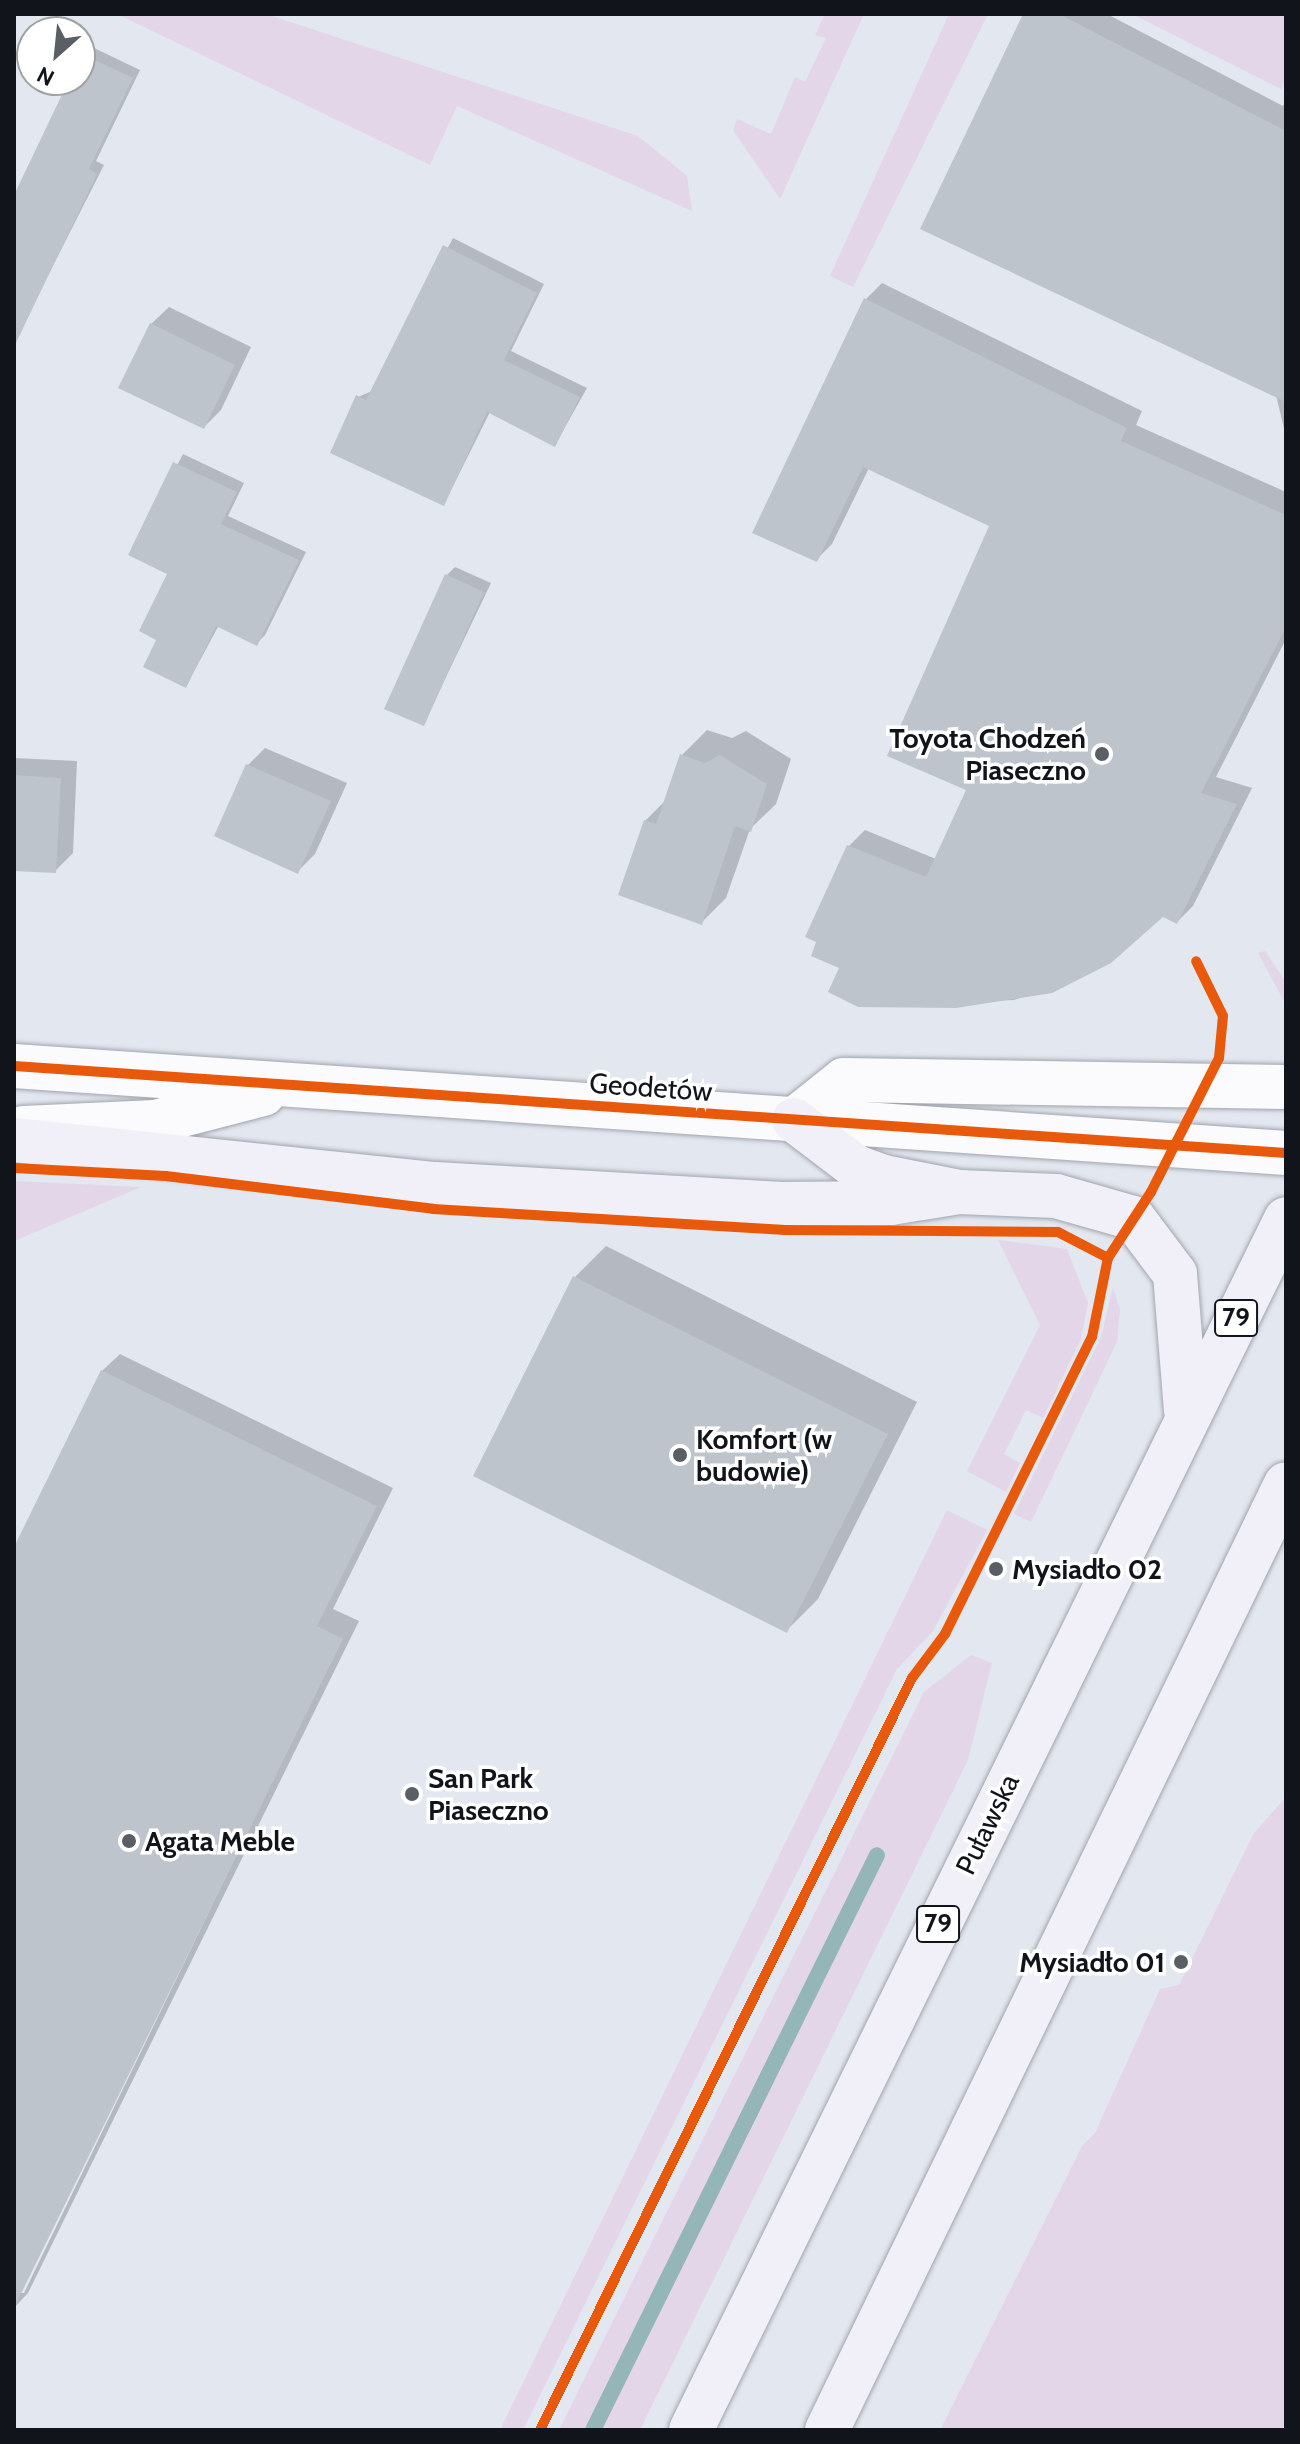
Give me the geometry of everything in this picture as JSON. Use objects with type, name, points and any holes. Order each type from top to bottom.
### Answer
[{"type":"main road","points":[[794,1120],[856,1167],[959,1192],[1056,1196],[1133,1218],[1175,1274],[1186,1418]]},
{"type":"main road","points":[[14,1140],[435,1184],[781,1204],[891,1203],[959,1192]]},
{"type":"main road","name":"Puławska","points":[[691,2430],[1286,1219]]},
{"type":"main road","points":[[827,2430],[1286,1484]]},
{"type":"street","name":"Geodetów","points":[[14,1066],[280,1088],[1286,1153]]},
{"type":"street","points":[[794,1120],[844,1080],[1286,1087]]},
{"type":"street","name":"Geodetów","points":[[14,1129],[155,1122],[280,1088]]},
{"type":"shaded area","points":[[117,14],[266,14],[638,136],[687,176],[692,211],[457,106],[430,165]]},
{"type":"shaded area","points":[[825,14],[864,14],[780,199],[733,130],[737,119],[771,134],[795,77],[805,82],[826,38],[815,35]]},
{"type":"shaded area","points":[[949,14],[988,14],[853,287],[830,276]]},
{"type":"shaded area","points":[[1132,14],[1286,14],[1286,77],[1281,89]]},
{"type":"shaded area","points":[[1265,951],[1286,982],[1286,1005],[1258,953]]},
{"type":"shaded area","points":[[14,1181],[141,1187],[14,1241]]},
{"type":"shaded area","points":[[998,1240],[1067,1249],[1088,1303],[1081,1339],[1043,1418],[1026,1410],[1004,1454],[1020,1463],[1006,1492],[967,1471],[1040,1325]]},
{"type":"shaded area","points":[[1113,1288],[1120,1309],[1117,1342],[1031,1522],[1014,1514],[1101,1337]]},
{"type":"shaded area","points":[[947,1510],[987,1530],[933,1631],[897,1669],[523,2430],[500,2430]]},
{"type":"shaded area","points":[[971,1655],[992,1663],[968,1760],[640,2430],[559,2430],[924,1692]]},
{"type":"shaded area","points":[[1286,1797],[1286,2430],[940,2430],[1082,2146],[1095,2133],[1160,1989],[1179,1985],[1254,1833]]},
{"type":"building","points":[[1023,14],[1059,14],[1286,131],[1286,402],[920,229]]},
{"type":"building","points":[[96,61],[133,78],[89,169],[97,174],[14,347],[14,195],[61,96],[96,96]]},
{"type":"building","points":[[443,245],[537,293],[504,360],[580,397],[555,447],[487,412],[444,506],[330,453],[356,395],[366,400]]},
{"type":"building","points":[[864,298],[1127,428],[1121,441],[1286,515],[1286,627],[1201,793],[1237,804],[1177,924],[1163,917],[1111,963],[1052,993],[956,1008],[858,1007],[828,992],[839,968],[811,956],[816,942],[805,937],[847,845],[926,877],[966,790],[887,756],[989,526],[863,467],[817,562],[752,533]]},
{"type":"building","points":[[150,323],[235,365],[204,429],[118,388]]},
{"type":"building","points":[[173,462],[237,492],[221,524],[299,560],[257,646],[216,626],[186,688],[143,667],[156,640],[139,631],[167,574],[128,555]]},
{"type":"building","points":[[445,574],[484,592],[424,726],[384,709]]},
{"type":"building","points":[[680,754],[705,763],[720,755],[767,784],[751,832],[735,826],[702,925],[618,895],[644,820],[656,824]]},
{"type":"building","points":[[246,764],[331,801],[298,874],[214,836]]},
{"type":"building","points":[[14,775],[61,778],[56,873],[14,871]]},
{"type":"building","name":"Komfort (w budowie)","points":[[573,1276],[888,1434],[787,1633],[473,1476]]},
{"type":"building","name":"Agata Meble","points":[[101,1370],[377,1506],[317,1626],[343,1639],[14,2308],[14,1547]]},
{"type":"waterway","points":[[593,2430],[877,1855]]},
{"type":"cycle path","points":[[540,2430],[912,1678],[945,1634],[1092,1337],[1108,1258],[1151,1192],[1219,1058],[1223,1016],[1196,961]]},
{"type":"cycle path","points":[[14,1066],[1286,1153]]},
{"type":"cycle path","points":[[14,1168],[166,1176],[433,1209],[785,1230],[1058,1232],[1108,1258]]},
{"type":"place","name":"Toyota Chodzeń Piaseczno","points":[[1102,754]]},
{"type":"place","name":"Komfort (w budowie)","points":[[680,1455]]},
{"type":"place","name":"Mysiadło 02","points":[[996,1569]]},
{"type":"place","name":"San Park Piaseczno","points":[[412,1794]]},
{"type":"place","name":"Agata Meble","points":[[129,1841]]},
{"type":"place","name":"Mysiadło 01","points":[[1181,1962]]}]
